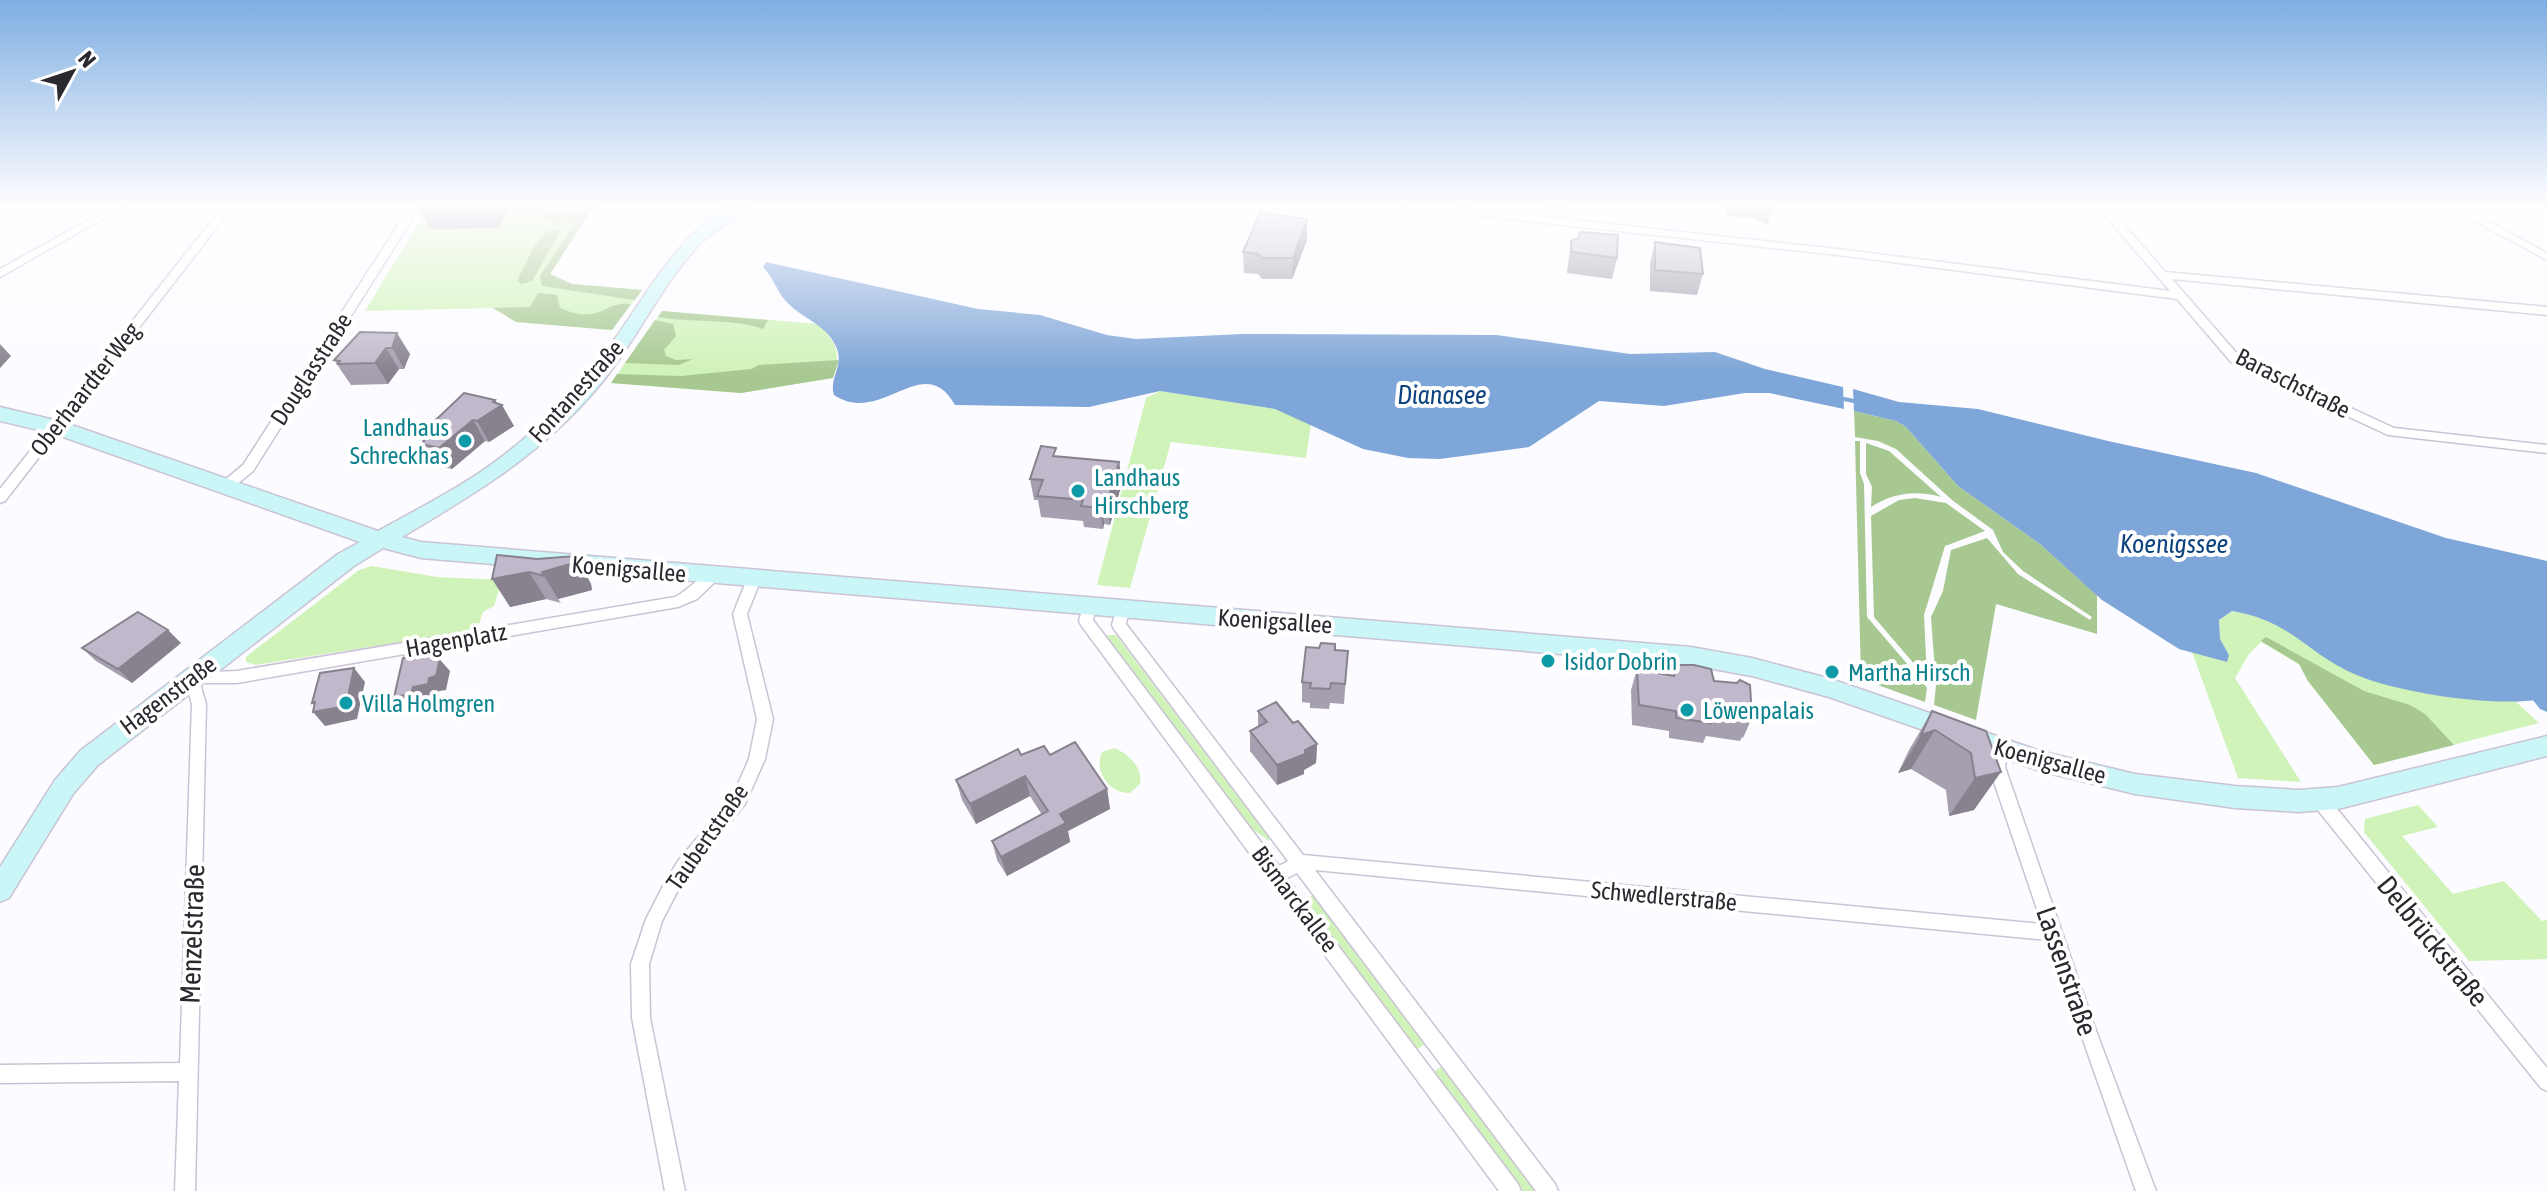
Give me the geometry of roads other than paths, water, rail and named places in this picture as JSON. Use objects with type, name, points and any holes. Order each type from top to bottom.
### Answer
[{"type":"main road","name":"Fontanestraße","points":[[379,540],[483,480],[525,448],[592,382],[678,261]]},
{"type":"main road","name":"Koenigsallee","points":[[0,414],[56,427],[379,540],[468,556],[1691,656],[1752,667],[1831,688],[2000,749],[2173,790],[2271,800],[2319,799],[2368,792],[2547,746]]},
{"type":"main road","name":"Hagenstraße","points":[[0,890],[77,772],[119,732],[346,560],[379,540]]},
{"type":"street","points":[[0,274],[24,261]]},
{"type":"street","name":"Oberhaardter Weg","points":[[0,498],[186,261]]},
{"type":"street","name":"Douglasstraße","points":[[225,487],[248,468],[380,261]]},
{"type":"street","points":[[1905,261],[2180,296]]},
{"type":"street","name":"Baraschstraße","points":[[2149,261],[2235,359],[2392,432],[2547,449]]},
{"type":"street","points":[[2162,275],[2547,311]]},
{"type":"street","name":"Hagenplatz","points":[[191,677],[237,677],[668,604],[684,600],[712,576]]},
{"type":"street","name":"Taubertstraße","points":[[675,1191],[641,1018],[640,964],[654,919],[670,889],[684,866],[739,799],[757,759],[765,719],[740,614],[754,579]]},
{"type":"street","name":"Bismarckallee","points":[[1089,607],[1086,621],[1511,1191]]},
{"type":"street","name":"Bismarckallee","points":[[1122,610],[1119,625],[1548,1191]]},
{"type":"street","name":"Menzelstraße","points":[[185,1191],[199,704],[191,677]]},
{"type":"street","name":"Lassenstraße","points":[[2000,749],[1997,767],[2146,1191]]},
{"type":"street","name":"Delbrückstraße","points":[[2319,799],[2547,1082]]},
{"type":"street","points":[[1278,875],[1301,862]]},
{"type":"street","name":"Schwedlerstraße","points":[[1301,862],[2054,933]]},
{"type":"street","points":[[0,1074],[188,1072]]},
{"type":"water","name":"Dianasee","points":[[766,262],[978,309],[1040,315],[1107,335],[1136,339],[1242,334],[1497,335],[1630,354],[1715,352],[1765,369],[1843,387],[1844,409],[1769,393],[1745,393],[1664,406],[1599,401],[1529,447],[1440,459],[1408,458],[1363,449],[1275,409],[1160,391],[1089,407],[955,405],[943,390],[929,384],[869,402],[852,402],[834,395],[833,384],[839,358],[834,343],[822,328],[784,299],[763,267]]},
{"type":"water","name":"Koenigssee","points":[[1853,389],[1899,402],[1978,409],[2256,473],[2446,538],[2547,561],[2547,698],[2503,702],[2448,697],[2394,687],[2352,673],[2269,622],[2232,611],[2219,620],[2220,639],[2229,655],[2227,662],[2179,649],[2102,600],[2040,544],[1958,486],[1906,427],[1896,421],[1854,411]]},
{"type":"waterway","points":[[1844,399],[1854,401]]},
{"type":"waterway","points":[[2542,699],[2547,704]]},
{"type":"place","name":"Landhaus Schreckhas","points":[[465,441]]},
{"type":"place","name":"Landhaus Hirschberg","points":[[1078,491]]},
{"type":"place","name":"Isidor Dobrin","points":[[1548,661]]},
{"type":"place","name":"Martha Hirsch","points":[[1832,672]]},
{"type":"place","name":"Villa Holmgren","points":[[346,703]]},
{"type":"place","name":"Löwenpalais","points":[[1687,710]]}]
